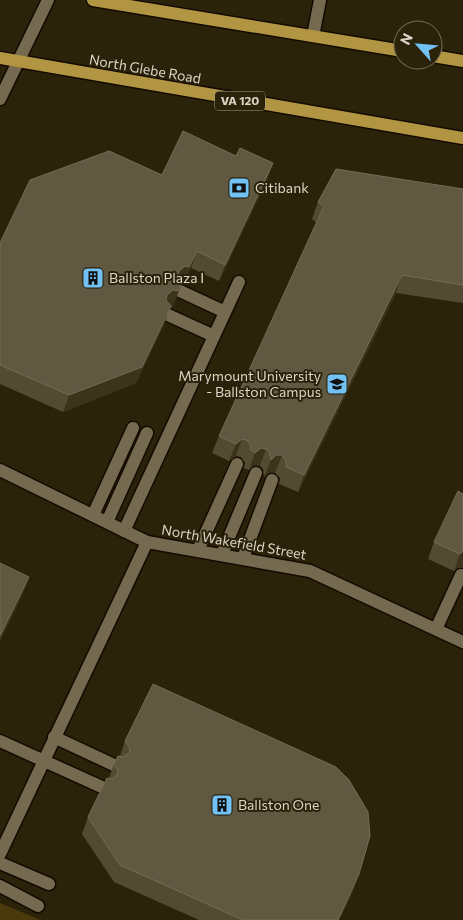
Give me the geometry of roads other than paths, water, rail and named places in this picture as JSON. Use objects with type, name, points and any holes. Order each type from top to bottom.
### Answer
[{"type":"main road","points":[[93,0],[393,49]]},
{"type":"main road","name":"North Glebe Road","points":[[0,58],[463,138]]},
{"type":"main road","points":[[443,58],[463,61]]},
{"type":"street","points":[[0,99],[48,0]]},
{"type":"street","points":[[313,36],[320,0]]},
{"type":"street","points":[[124,531],[239,282]]},
{"type":"street","points":[[180,291],[225,312]]},
{"type":"street","points":[[168,316],[214,336]]},
{"type":"street","points":[[93,515],[133,428]]},
{"type":"street","points":[[108,522],[147,433]]},
{"type":"street","points":[[198,550],[237,464]]},
{"type":"street","name":"North Wakefield Street","points":[[0,470],[147,542],[310,571],[436,630],[462,640]]},
{"type":"street","points":[[222,554],[256,473]]},
{"type":"street","points":[[243,558],[272,480]]},
{"type":"street","points":[[2,846],[147,542]]},
{"type":"street","points":[[436,630],[461,574]]},
{"type":"street","points":[[54,737],[116,766]]},
{"type":"street","points":[[0,741],[104,788]]},
{"type":"street","points":[[0,863],[48,884]]},
{"type":"street","points":[[0,886],[38,906]]},
{"type":"place","name":"Citibank","points":[[239,188]]},
{"type":"place","name":"Ballston Plaza I","points":[[93,278]]},
{"type":"place","name":"Marymount University - Ballston Campus","points":[[337,384]]},
{"type":"place","name":"Ballston One","points":[[222,805]]}]
